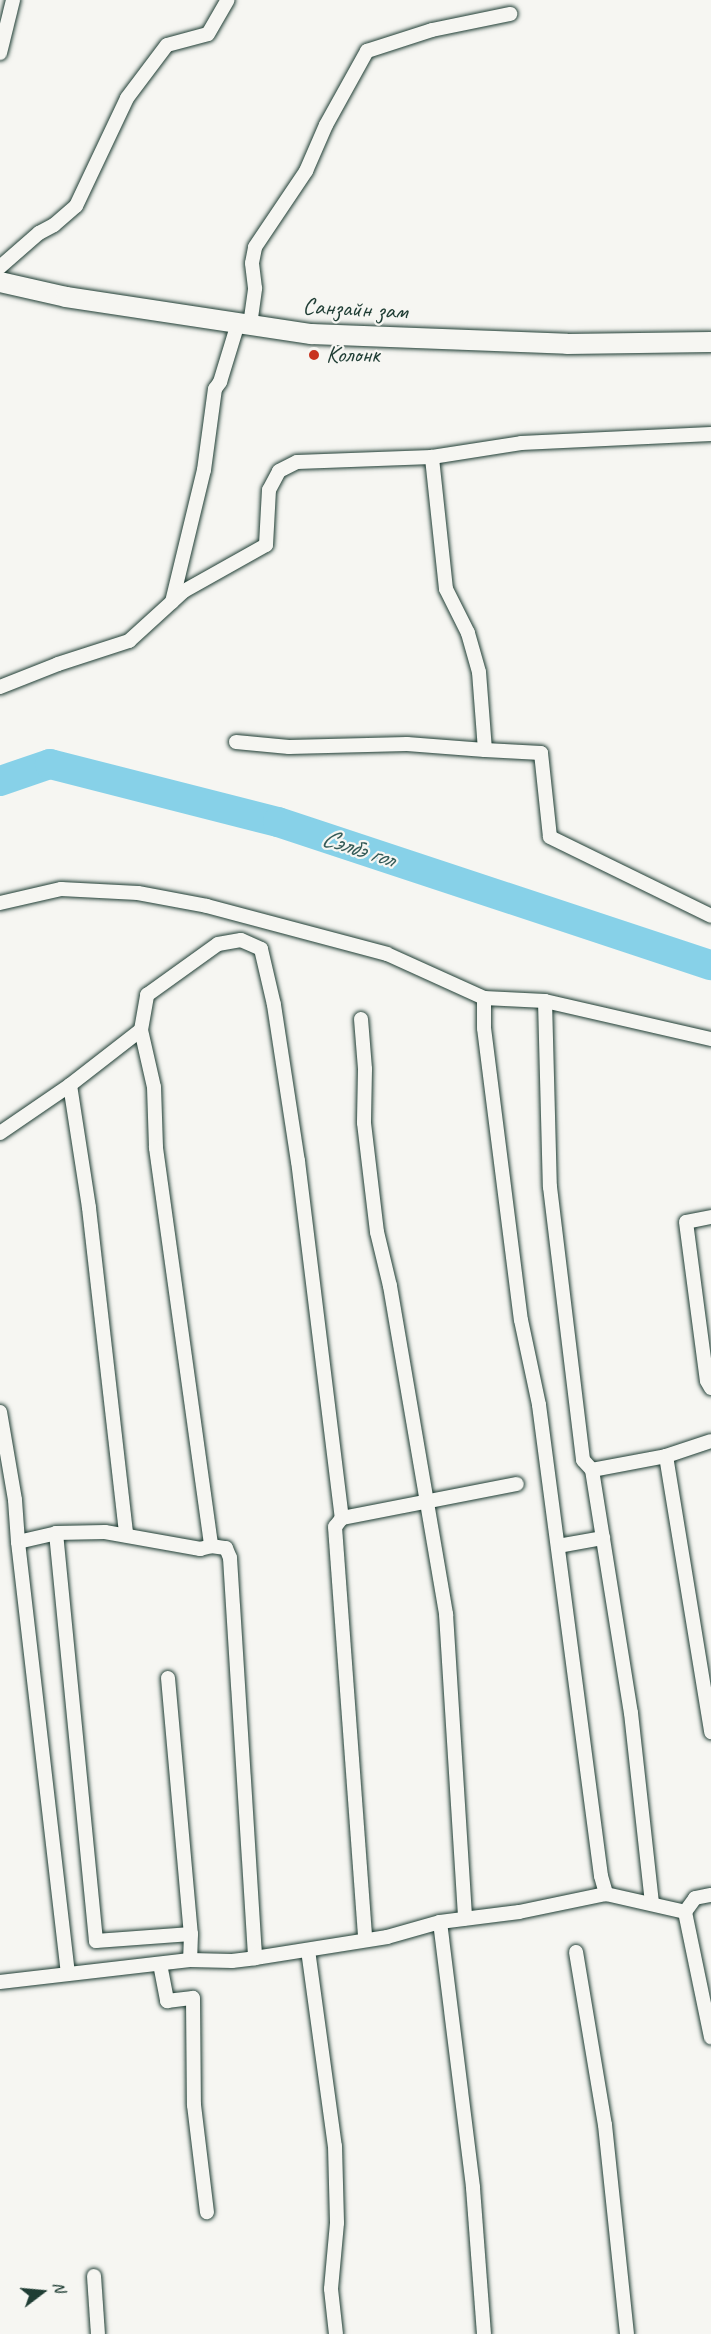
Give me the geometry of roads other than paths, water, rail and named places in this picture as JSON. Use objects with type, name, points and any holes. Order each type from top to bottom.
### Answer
[{"type":"main road","name":"Санзайн зам","points":[[0,282],[66,297],[310,334],[567,344],[711,342]]},
{"type":"street","points":[[0,53],[13,0]]},
{"type":"street","points":[[0,267],[39,233],[54,225],[76,206],[105,142],[134,89],[167,45],[208,34],[228,0]]},
{"type":"street","points":[[172,602],[204,470],[215,389],[244,324],[255,288],[252,263],[255,248],[306,171],[326,125],[367,51],[432,30],[510,14]]},
{"type":"street","points":[[0,687],[129,640],[184,591],[266,545],[268,490],[279,471],[297,462],[432,457],[521,443],[711,435]]},
{"type":"street","points":[[432,457],[446,589],[468,633],[479,672],[485,750]]},
{"type":"street","points":[[236,742],[289,747],[407,744],[541,753],[550,837],[711,916]]},
{"type":"street","points":[[0,903],[61,889],[138,893],[207,906],[387,954],[484,998],[545,1000],[711,1039]]},
{"type":"street","points":[[211,1546],[156,1148],[154,1087],[141,1030],[147,995],[218,944],[241,940],[261,949],[274,1005],[298,1161],[342,1518]]},
{"type":"street","points":[[484,998],[484,1028],[521,1320],[539,1405],[601,1876],[606,1894]]},
{"type":"street","points":[[545,1000],[550,1187],[583,1460],[592,1470],[632,1713],[652,1903]]},
{"type":"street","points":[[361,1019],[364,1123],[377,1232],[390,1286],[446,1614],[465,1918]]},
{"type":"street","points":[[0,1133],[70,1085],[141,1030]]},
{"type":"street","points":[[70,1085],[89,1208],[126,1535]]},
{"type":"street","points":[[711,1217],[686,1222],[707,1382],[711,1388]]},
{"type":"street","points":[[0,1412],[15,1500],[68,1972]]},
{"type":"street","points":[[592,1470],[666,1456],[711,1442]]},
{"type":"street","points":[[666,1456],[711,1732]]},
{"type":"street","points":[[365,1938],[335,1527],[342,1518],[517,1484]]},
{"type":"street","points":[[18,1542],[56,1533],[105,1532],[200,1549],[211,1546],[226,1548],[230,1558],[255,1958]]},
{"type":"street","points":[[56,1533],[96,1941],[191,1934]]},
{"type":"street","points":[[558,1546],[603,1538]]},
{"type":"street","points":[[168,1678],[191,1934],[190,1960]]},
{"type":"street","points":[[0,1982],[68,1972],[190,1960],[232,1961],[255,1958],[365,1938],[387,1937],[440,1922],[519,1912],[606,1894],[685,1912]]},
{"type":"street","points":[[711,1895],[695,1898],[685,1912],[711,2037]]},
{"type":"street","points":[[440,1922],[473,2188],[484,2334]]},
{"type":"street","points":[[308,1950],[335,2146],[337,2223],[331,2289],[336,2334]]},
{"type":"street","points":[[576,1952],[605,2125],[627,2334]]},
{"type":"street","points":[[160,1964],[167,2001],[193,1998],[194,2105],[207,2212]]},
{"type":"street","points":[[94,2276],[98,2334]]},
{"type":"waterway","name":"Сэлбэ гол","points":[[0,781],[50,764],[278,822],[711,965]]},
{"type":"place","name":"Колонк","points":[[314,355]]}]
